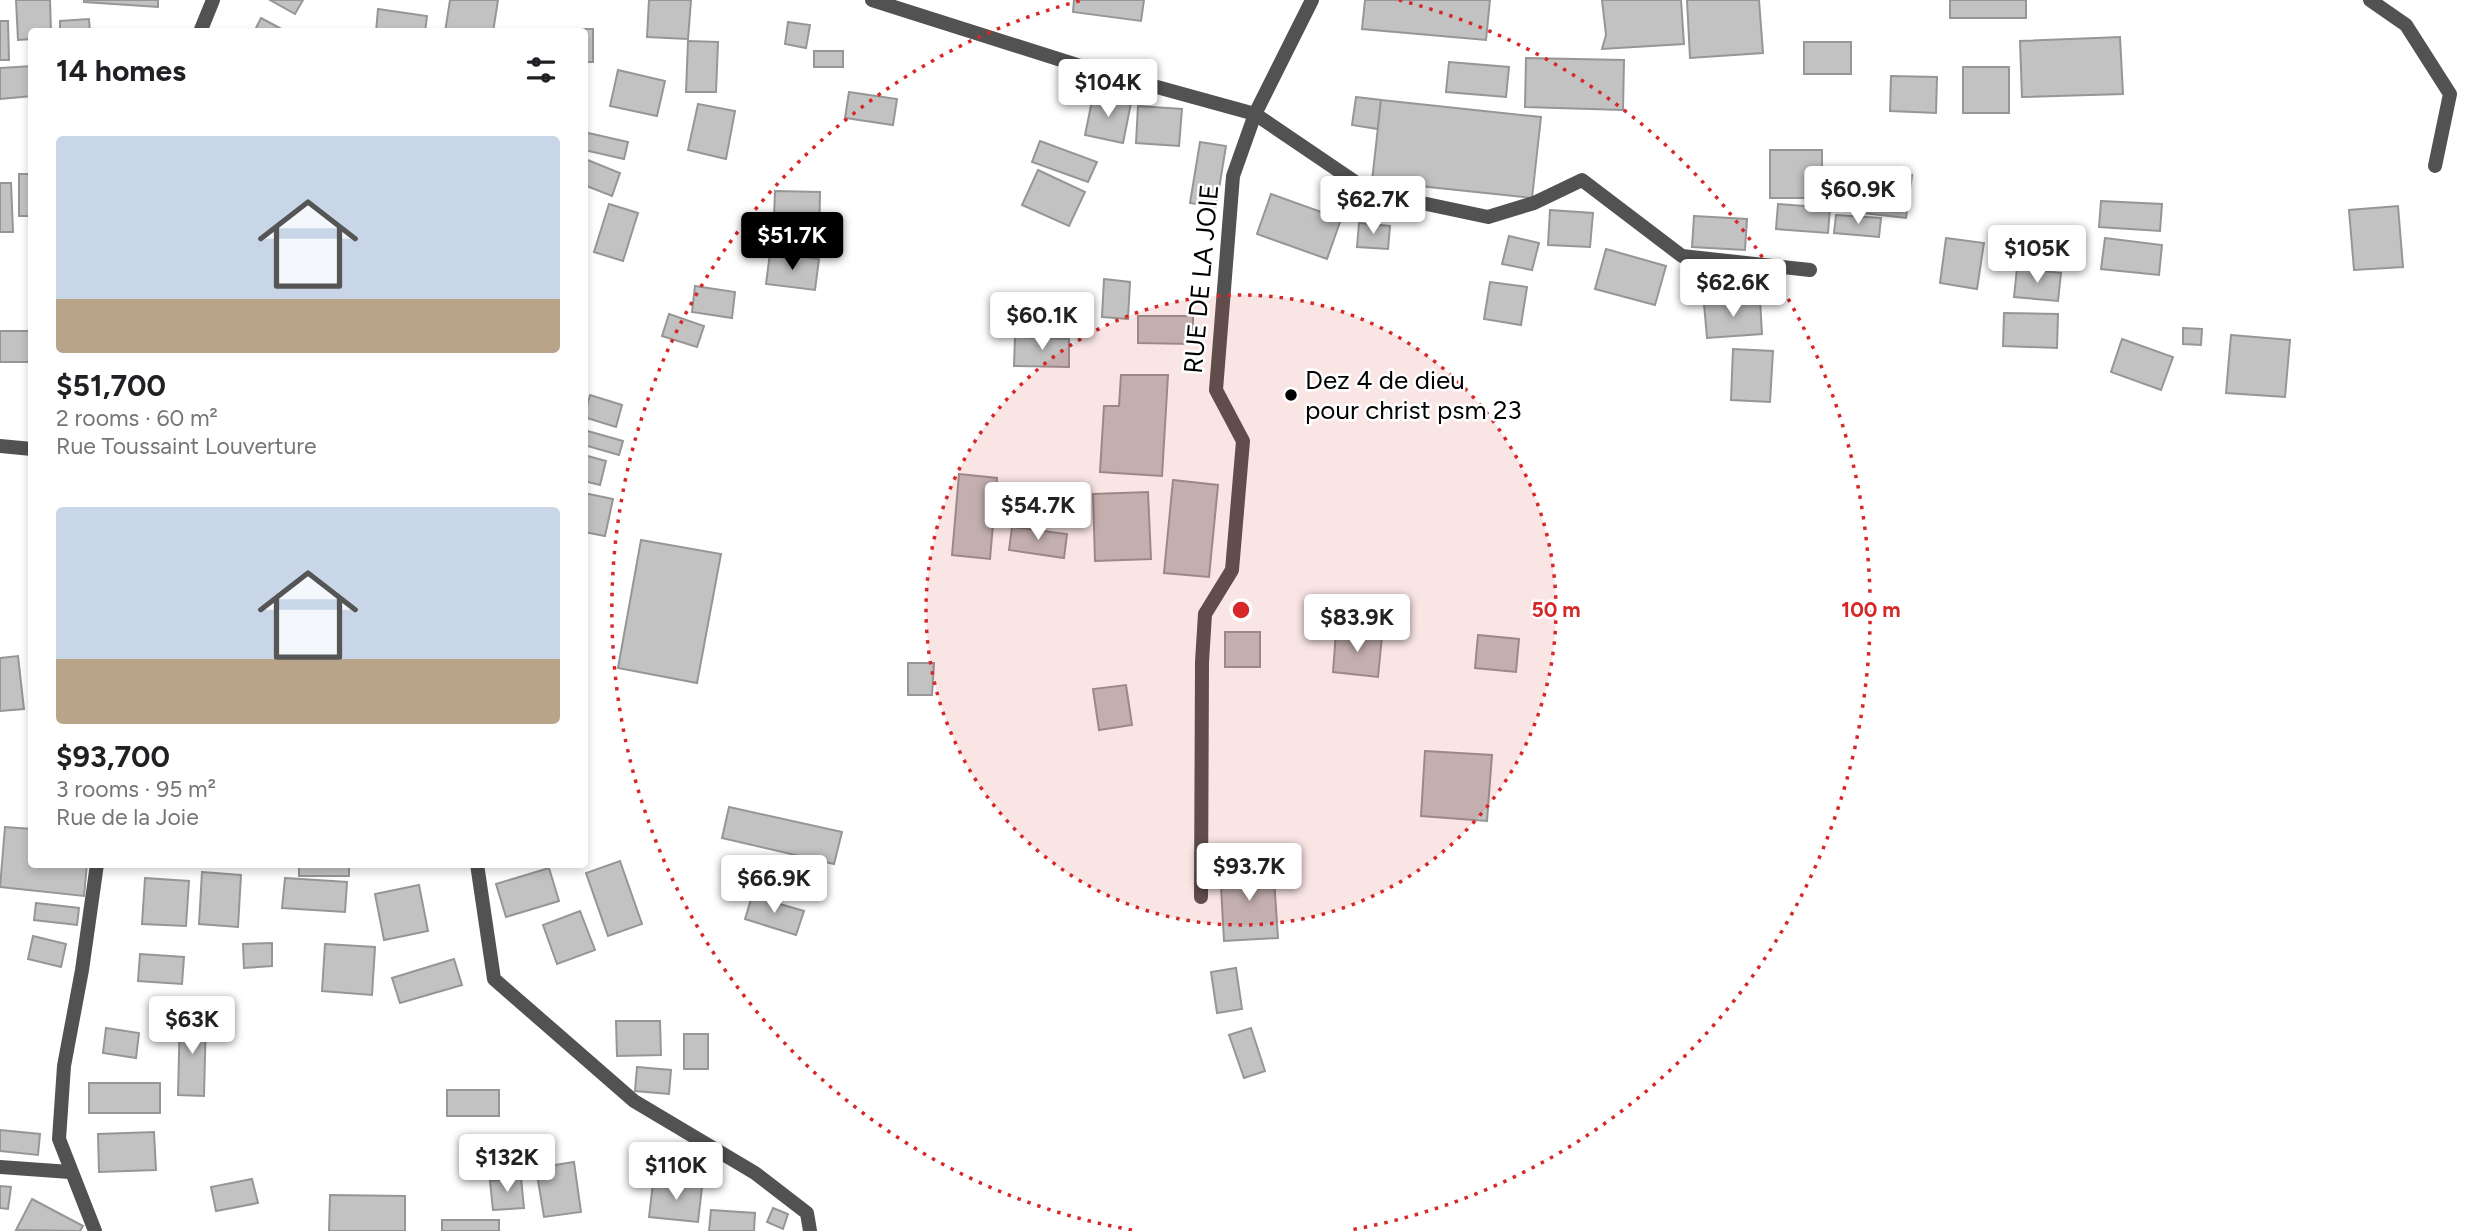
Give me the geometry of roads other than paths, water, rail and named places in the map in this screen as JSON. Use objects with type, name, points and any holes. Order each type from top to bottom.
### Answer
[{"type":"street","points":[[202,28],[213,0]]},
{"type":"street","points":[[872,0],[1077,65],[1255,114],[1370,192],[1488,217],[1534,203],[1582,180],[1682,257],[1810,270]]},
{"type":"street","name":"RUE DE LA JOIE","points":[[1201,897],[1202,662],[1205,614],[1233,570],[1243,441],[1216,390],[1233,176],[1255,114],[1312,0]]},
{"type":"street","points":[[2370,0],[2406,25],[2450,94],[2435,166]]},
{"type":"street","points":[[0,446],[28,449]]},
{"type":"street","points":[[95,1231],[59,1139],[64,1066],[82,970],[96,868]]},
{"type":"street","points":[[478,868],[494,979],[634,1101],[755,1173],[807,1213],[810,1231]]},
{"type":"street","points":[[0,1167],[70,1172]]},
{"type":"place","name":"Dez 4 de dieu pour christ psm 23","points":[[1291,395]]}]
